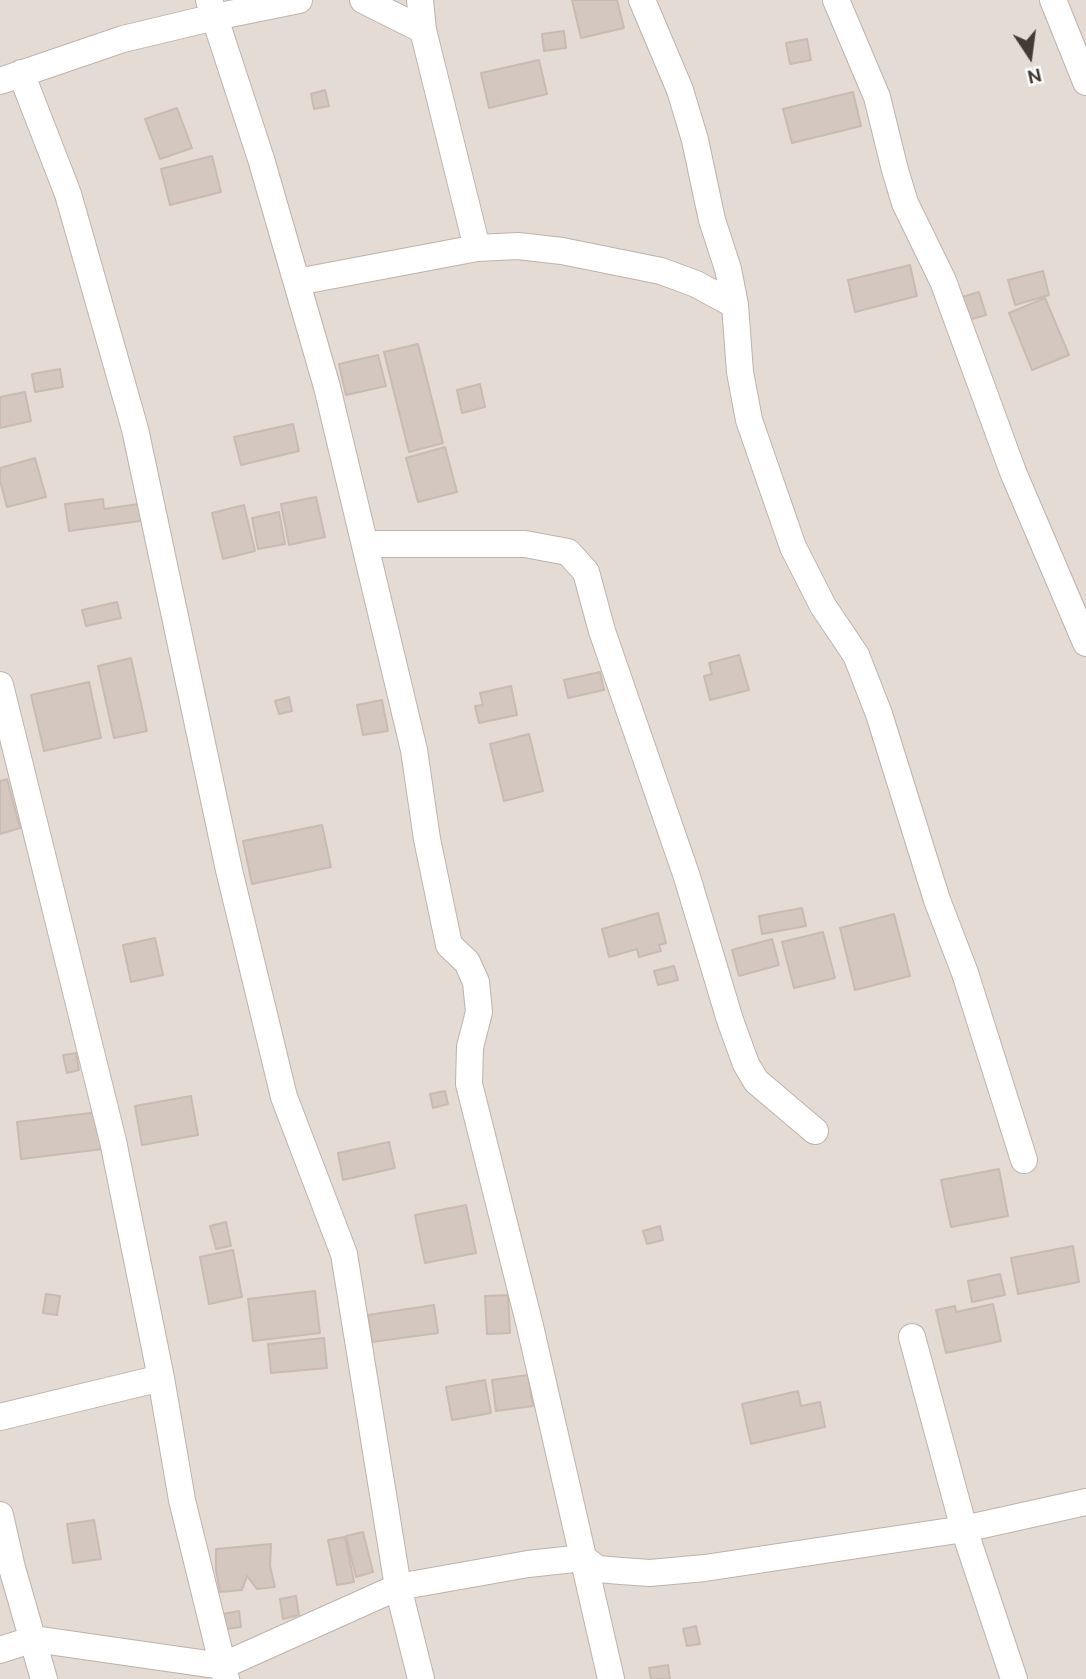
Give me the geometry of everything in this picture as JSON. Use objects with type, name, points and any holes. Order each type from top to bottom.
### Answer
[{"type":"street","points":[[299,0],[212,8],[11,77],[68,194],[135,429],[229,870],[284,1097],[344,1254],[398,1587],[421,1679]]},
{"type":"street","points":[[363,0],[423,30]]},
{"type":"street","points":[[421,0],[423,30],[477,248]]},
{"type":"street","points":[[642,0],[680,90],[692,128],[712,220],[728,269],[735,304],[740,372],[749,420],[793,547],[823,606],[856,654],[879,714],[937,900],[965,972],[1024,1160]]},
{"type":"street","points":[[836,0],[877,97],[905,203],[943,281],[1013,472],[1086,643]]},
{"type":"street","points":[[1053,0],[1086,82]]},
{"type":"street","points":[[212,8],[261,159],[327,387],[414,750],[427,839],[449,945],[467,962],[476,982],[479,1012],[470,1046],[469,1084],[533,1340],[611,1679]]},
{"type":"street","points":[[296,282],[477,248],[518,246],[562,251],[661,271],[696,284],[735,304]]},
{"type":"street","points":[[365,544],[525,544],[568,552],[586,572],[602,631],[687,877],[746,1064],[756,1081],[815,1131]]},
{"type":"street","points":[[0,685],[113,1141],[161,1378],[182,1500],[224,1673]]},
{"type":"street","points":[[912,1337],[964,1529],[1014,1679]]},
{"type":"street","points":[[0,1416],[161,1378]]},
{"type":"street","points":[[0,1650],[34,1639],[224,1673],[398,1587],[528,1564],[583,1558],[598,1569],[650,1573],[705,1569],[964,1529],[1086,1502]]},
{"type":"street","points":[[0,1515],[12,1568],[44,1679]]},
{"type":"shaded area","points":[[0,0],[1086,0],[1086,1679],[0,1679]]},
{"type":"building","points":[[572,0],[617,0],[624,28],[581,38]]},
{"type":"building","points":[[564,31],[566,48],[544,51],[542,34]]},
{"type":"building","points":[[807,39],[811,60],[790,64],[786,43]]},
{"type":"building","points":[[539,60],[547,94],[489,108],[481,73]]},
{"type":"building","points":[[325,90],[329,106],[314,109],[311,94]]},
{"type":"building","points":[[853,92],[861,126],[792,143],[783,109]]},
{"type":"building","points":[[177,108],[192,148],[160,159],[145,119]]},
{"type":"building","points":[[212,156],[221,192],[170,205],[161,169]]},
{"type":"building","points":[[910,265],[917,296],[855,312],[848,280]]},
{"type":"building","points":[[1043,271],[1049,295],[1015,305],[1008,280]]},
{"type":"building","points":[[979,292],[986,315],[969,320],[962,297]]},
{"type":"building","points":[[1045,298],[1069,355],[1032,370],[1009,313]]},
{"type":"building","points":[[418,344],[443,443],[409,452],[384,352]]},
{"type":"building","points":[[378,355],[386,386],[346,395],[339,364]]},
{"type":"building","points":[[60,369],[63,387],[35,392],[32,374]]},
{"type":"building","points":[[480,384],[485,407],[462,413],[457,390]]},
{"type":"building","points":[[25,392],[31,421],[0,428],[0,397]]},
{"type":"building","points":[[293,424],[299,451],[241,465],[234,437]]},
{"type":"building","points":[[445,447],[457,492],[418,502],[406,458]]},
{"type":"building","points":[[35,458],[46,497],[7,507],[0,481],[0,468]]},
{"type":"building","points":[[316,497],[325,537],[289,545],[281,504]]},
{"type":"building","points":[[103,499],[104,509],[145,503],[147,520],[69,531],[65,504]]},
{"type":"building","points":[[244,505],[255,551],[223,559],[212,513]]},
{"type":"building","points":[[279,512],[285,544],[258,549],[252,518]]},
{"type":"building","points":[[117,602],[121,618],[86,626],[82,610]]},
{"type":"building","points":[[739,655],[749,690],[710,700],[704,676],[712,674],[709,663]]},
{"type":"building","points":[[131,658],[147,731],[114,738],[98,666]]},
{"type":"building","points":[[600,672],[604,690],[568,698],[564,680]]},
{"type":"building","points":[[89,682],[101,738],[44,751],[31,695]]},
{"type":"building","points":[[511,686],[517,715],[479,723],[475,706],[483,705],[480,693]]},
{"type":"building","points":[[289,697],[292,711],[279,714],[275,701]]},
{"type":"building","points":[[382,700],[388,731],[363,735],[357,705]]},
{"type":"building","points":[[529,734],[543,791],[504,801],[490,744]]},
{"type":"building","points":[[7,779],[20,828],[0,834],[0,781]]},
{"type":"building","points":[[322,825],[331,867],[252,884],[243,841]]},
{"type":"building","points":[[802,908],[806,926],[762,934],[759,916]]},
{"type":"building","points":[[658,913],[666,943],[659,945],[661,951],[639,957],[637,949],[609,957],[602,929]]},
{"type":"building","points":[[894,914],[910,976],[855,990],[840,928]]},
{"type":"building","points":[[823,932],[835,978],[794,988],[782,942]]},
{"type":"building","points":[[155,938],[163,975],[131,982],[123,945]]},
{"type":"building","points":[[772,939],[779,965],[739,976],[732,950]]},
{"type":"building","points":[[674,966],[678,980],[658,985],[654,971]]},
{"type":"building","points":[[76,1053],[79,1070],[67,1073],[63,1055]]},
{"type":"building","points":[[445,1091],[448,1104],[433,1108],[430,1094]]},
{"type":"building","points":[[191,1096],[198,1135],[142,1145],[135,1106]]},
{"type":"building","points":[[99,1112],[103,1149],[21,1159],[17,1122]]},
{"type":"building","points":[[389,1142],[395,1168],[343,1180],[338,1153]]},
{"type":"building","points":[[999,1169],[1008,1216],[951,1227],[941,1180]]},
{"type":"building","points":[[466,1205],[476,1253],[425,1263],[415,1215]]},
{"type":"building","points":[[226,1222],[231,1246],[216,1249],[210,1226]]},
{"type":"building","points":[[660,1226],[663,1240],[647,1244],[643,1231]]},
{"type":"building","points":[[1073,1246],[1079,1282],[1018,1294],[1011,1258]]},
{"type":"building","points":[[233,1250],[242,1297],[209,1304],[200,1257]]},
{"type":"building","points":[[1000,1274],[1005,1295],[972,1302],[968,1281]]},
{"type":"building","points":[[315,1291],[320,1333],[253,1341],[248,1299]]},
{"type":"building","points":[[46,1294],[60,1296],[57,1315],[43,1313]]},
{"type":"building","points":[[508,1295],[510,1333],[487,1334],[485,1296]]},
{"type":"building","points":[[993,1304],[1001,1341],[946,1353],[936,1310],[955,1306],[956,1312]]},
{"type":"building","points":[[434,1305],[438,1333],[372,1342],[368,1315]]},
{"type":"building","points":[[324,1338],[327,1368],[271,1373],[268,1344]]},
{"type":"building","points":[[528,1375],[533,1406],[496,1411],[492,1380]]},
{"type":"building","points":[[485,1380],[491,1413],[452,1420],[446,1387]]},
{"type":"building","points":[[798,1391],[801,1406],[820,1402],[825,1427],[751,1444],[742,1404]]},
{"type":"building","points":[[94,1520],[101,1559],[73,1563],[67,1524]]},
{"type":"building","points":[[363,1532],[373,1572],[356,1577],[346,1536]]},
{"type":"building","points":[[345,1537],[354,1582],[337,1585],[328,1540]]},
{"type":"building","points":[[271,1544],[270,1566],[275,1587],[257,1589],[247,1576],[242,1590],[220,1592],[216,1549]]},
{"type":"building","points":[[296,1596],[299,1615],[283,1619],[280,1599]]},
{"type":"building","points":[[239,1611],[241,1627],[226,1629],[223,1614]]},
{"type":"building","points":[[696,1626],[700,1644],[687,1646],[683,1629]]},
{"type":"building","points":[[668,1665],[670,1679],[651,1679],[649,1668]]}]
